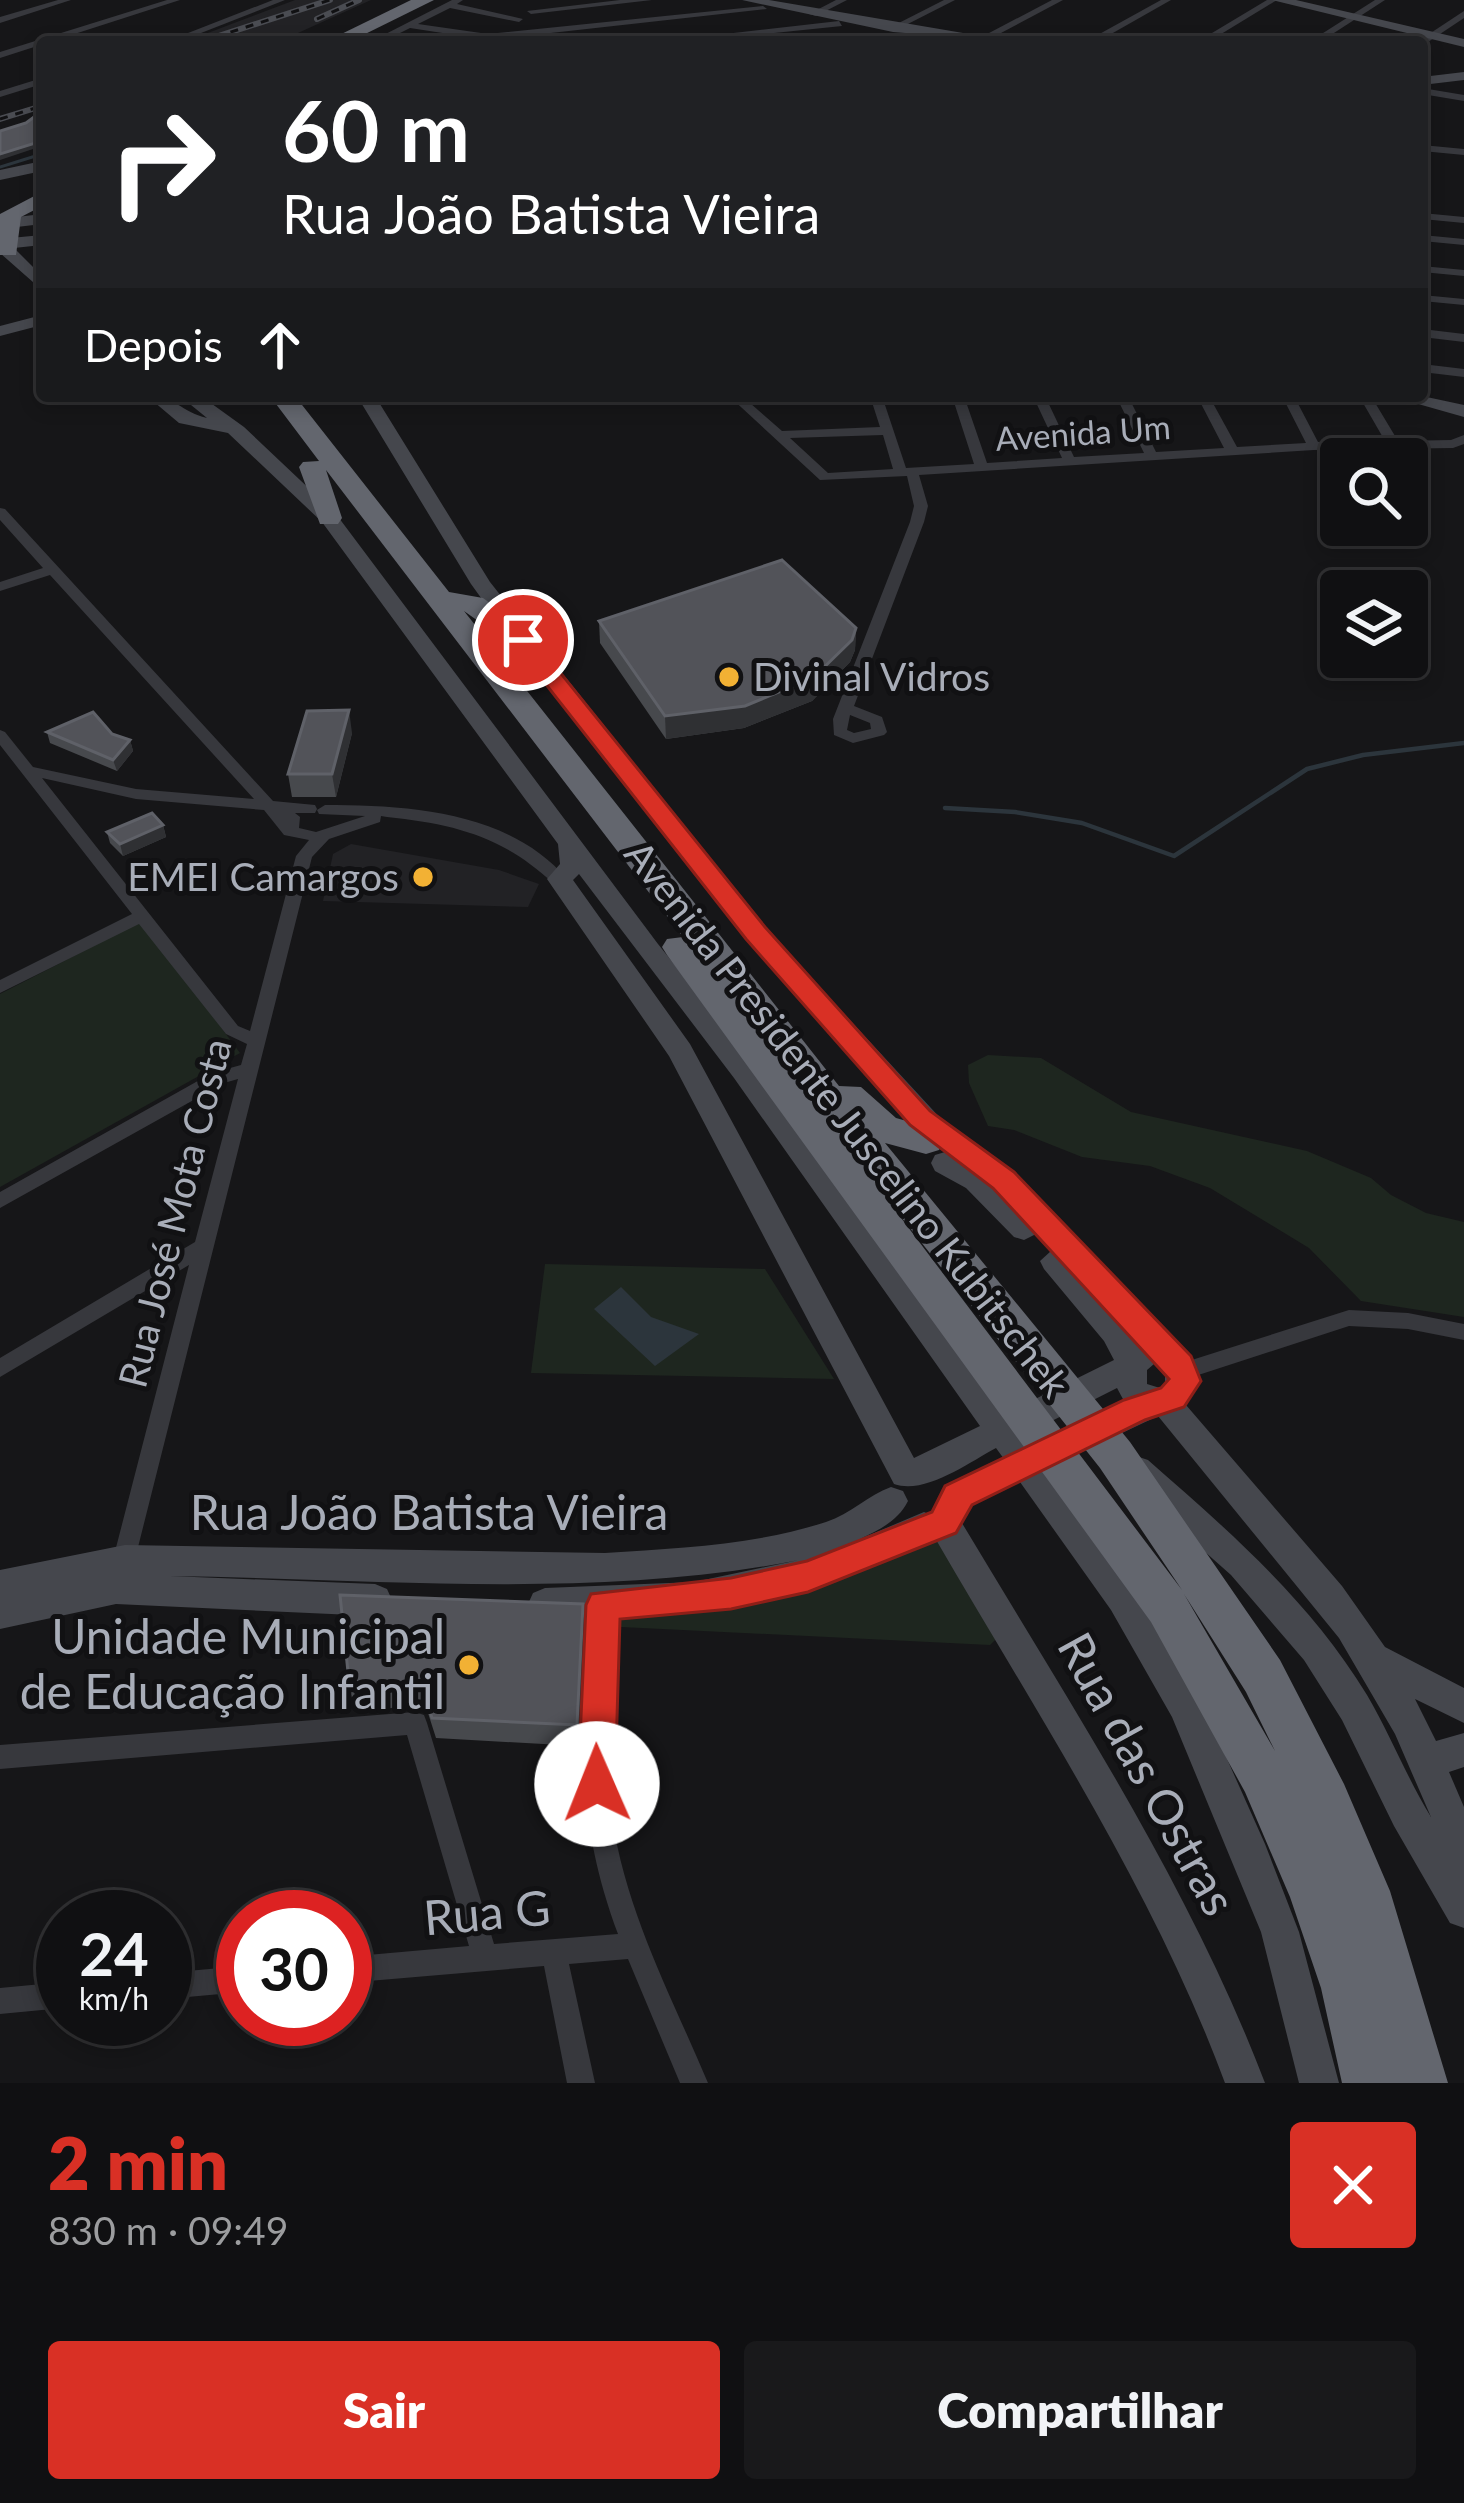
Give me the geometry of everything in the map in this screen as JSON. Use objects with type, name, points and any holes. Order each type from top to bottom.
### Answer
[{"type":"highway","points":[[332,36],[420,6]]},
{"type":"highway","points":[[348,36],[420,6]]},
{"type":"highway","points":[[4,252],[11,214],[36,201]]},
{"type":"highway","name":"Avenida Presidente Juscelino Kubitschek","points":[[263,402],[766,1063],[1167,1607],[1263,1776],[1315,1895],[1347,1988],[1369,2083]]},
{"type":"highway","name":"Avenida Presidente Juscelino Kubitschek","points":[[287,402],[467,599],[760,1012],[1115,1454],[1263,1676],[1316,1779],[1364,1891],[1421,2083]]},
{"type":"highway","points":[[312,467],[328,518]]},
{"type":"highway","points":[[467,599],[523,640]]},
{"type":"highway","points":[[760,1012],[824,1067],[868,1118],[891,1132],[936,1144],[920,1173],[920,1188],[948,1228],[974,1282]]},
{"type":"street","points":[[0,20],[67,0]]},
{"type":"street","points":[[62,36],[176,0]]},
{"type":"street","points":[[186,36],[281,0]]},
{"type":"street","points":[[382,36],[420,6],[458,0]]},
{"type":"street","points":[[491,36],[548,0]]},
{"type":"street","points":[[531,11],[649,0]]},
{"type":"street","points":[[724,0],[899,35],[951,0]]},
{"type":"street","points":[[738,36],[816,20],[843,0]]},
{"type":"street","points":[[988,36],[1059,0]]},
{"type":"street","points":[[1101,36],[1167,0]]},
{"type":"street","points":[[1213,36],[1276,0],[1417,36]]},
{"type":"street","points":[[1324,36],[1381,0]]},
{"type":"street","points":[[1031,3],[1046,7]]},
{"type":"street","points":[[420,6],[519,19]]},
{"type":"street","points":[[420,6],[425,27]]},
{"type":"street","points":[[518,36],[743,6],[899,35]]},
{"type":"street","points":[[1428,38],[1464,14]]},
{"type":"street","points":[[816,20],[832,36]]},
{"type":"street","points":[[645,21],[656,36]]},
{"type":"street","points":[[411,36],[425,27],[466,36]]},
{"type":"street","points":[[774,31],[778,36]]},
{"type":"street","points":[[1428,39],[1464,43]]},
{"type":"street","points":[[0,55],[36,44]]},
{"type":"street","points":[[1428,69],[1463,73]]},
{"type":"street","points":[[1428,80],[1463,73]]},
{"type":"street","points":[[0,94],[36,83]]},
{"type":"street","points":[[1428,92],[1464,98]]},
{"type":"street","points":[[1428,149],[1464,152]]},
{"type":"street","points":[[0,175],[36,167]]},
{"type":"street","points":[[1428,217],[1464,220]]},
{"type":"street","points":[[0,219],[36,219]]},
{"type":"street","points":[[1428,239],[1464,242]]},
{"type":"street","points":[[4,252],[36,242]]},
{"type":"street","points":[[4,252],[36,280]]},
{"type":"street","points":[[1428,269],[1464,272]]},
{"type":"street","points":[[1428,299],[1464,302]]},
{"type":"street","points":[[0,331],[36,322]]},
{"type":"street","points":[[1428,334],[1464,338]]},
{"type":"street","points":[[1428,369],[1464,373]]},
{"type":"street","name":"Avenida Presidente Juscelino Kubitschek","points":[[164,402],[186,419],[237,430]]},
{"type":"street","name":"Avenida Presidente Juscelino Kubitschek","points":[[197,402],[237,430],[328,518],[570,844],[634,951],[744,1071],[1132,1615],[1185,1706],[1252,1857],[1280,1932],[1319,2083]]},
{"type":"street","points":[[369,402],[467,599]]},
{"type":"street","name":"Avenida Um","points":[[742,402],[825,477],[1320,446]]},
{"type":"street","points":[[846,708],[877,720],[880,728],[866,738],[839,732],[846,708],[921,506],[878,402]]},
{"type":"street","points":[[960,402],[982,466]]},
{"type":"street","points":[[1042,402],[1069,460]]},
{"type":"street","points":[[1125,402],[1151,455]]},
{"type":"street","points":[[1206,402],[1232,450]]},
{"type":"street","points":[[1291,402],[1314,446]]},
{"type":"street","points":[[1369,402],[1390,438]]},
{"type":"street","points":[[1425,402],[1464,411]]},
{"type":"street","points":[[782,435],[887,431]]},
{"type":"street","name":"Avenida Um","points":[[1428,443],[1460,443]]},
{"type":"street","points":[[0,512],[293,832],[304,856]]},
{"type":"street","points":[[0,587],[53,569]]},
{"type":"street","points":[[523,640],[755,933],[936,1144],[1045,1250],[1102,1315],[1134,1389],[1162,1388]]},
{"type":"street","points":[[0,735],[232,1030],[257,1041]]},
{"type":"street","points":[[30,771],[85,786],[316,810],[396,813],[466,825],[509,841],[544,863],[591,925],[634,951],[680,1051],[917,1475],[904,1520],[951,1508]]},
{"type":"street","points":[[58,809],[85,786]]},
{"type":"street","points":[[293,832],[295,814],[316,810],[333,816],[327,831]]},
{"type":"street","points":[[293,832],[327,831],[396,813]]},
{"type":"street","name":"Rua José Mota Costa","points":[[120,1574],[304,856],[327,831]]},
{"type":"street","points":[[559,879],[573,866],[570,844]]},
{"type":"street","points":[[0,987],[143,915]]},
{"type":"street","points":[[0,1201],[218,1078],[249,1069]]},
{"type":"street","points":[[936,1144],[1004,1180],[1162,1388],[1222,1479],[1327,1593],[1370,1657],[1426,1762],[1464,1859]]},
{"type":"street","points":[[0,1367],[202,1248]]},
{"type":"street","points":[[509,1603],[603,1605],[731,1594],[808,1576],[951,1508],[1162,1388],[1349,1318],[1408,1321],[1464,1333]]},
{"type":"street","name":"Rua João Batista Vieira","points":[[0,1585],[120,1574],[605,1568],[746,1556],[874,1517],[917,1475],[1145,1354],[1162,1388]]},
{"type":"street","points":[[1115,1454],[1220,1541],[1316,1649],[1354,1708],[1414,1826],[1464,1909]]},
{"type":"street","points":[[917,1475],[944,1478],[951,1508]]},
{"type":"street","name":"Rua das Ostras","points":[[951,1508],[1219,2014],[1245,2083]]},
{"type":"street","points":[[605,1568],[595,1752],[598,1815],[611,1874],[636,1945],[694,2083]]},
{"type":"street","name":"Rua João Batista Vieira","points":[[0,1613],[120,1574],[416,1601]]},
{"type":"street","points":[[1370,1657],[1464,1706]]},
{"type":"street","points":[[0,1757],[415,1723],[485,1957]]},
{"type":"street","points":[[1426,1762],[1464,1750]]},
{"type":"street","name":"Rua G","points":[[372,1967],[636,1945]]},
{"type":"street","points":[[554,1953],[580,2083]]},
{"type":"street","points":[[0,2001],[36,1998]]},
{"type":"shaded area","points":[[295,0],[371,0],[291,36],[200,36]]},
{"type":"shaded area","name":"EMEI Camargos","points":[[351,844],[499,870],[539,884],[528,907],[323,901],[333,854]]},
{"type":"shaded area","points":[[142,921],[240,1053],[0,1187],[0,994]]},
{"type":"shaded area","points":[[988,1055],[1041,1058],[1131,1112],[1307,1151],[1371,1178],[1391,1195],[1426,1213],[1464,1222],[1464,1317],[1361,1301],[1309,1248],[1210,1188],[1150,1166],[1082,1157],[1014,1130],[988,1126],[969,1083],[968,1065]]},
{"type":"shaded area","points":[[545,1264],[765,1269],[834,1379],[531,1373]]},
{"type":"shaded area","points":[[621,1287],[651,1317],[699,1334],[655,1366],[594,1309]]},
{"type":"shaded area","points":[[939,1531],[998,1637],[990,1645],[601,1626],[603,1605]]},
{"type":"building","points":[[36,116],[36,143],[0,154],[0,131]]},
{"type":"building","name":"Divinal Vidros","points":[[782,560],[856,628],[852,640],[813,678],[745,706],[665,716],[599,621]]},
{"type":"building","points":[[349,710],[332,774],[288,774],[307,711]]},
{"type":"building","points":[[93,712],[112,734],[130,740],[113,760],[47,732]]},
{"type":"building","points":[[152,813],[163,825],[120,844],[107,832]]},
{"type":"building","name":"Unidade Municipal de Educação Infantil","points":[[340,1595],[583,1604],[577,1725],[432,1718],[424,1693],[413,1684],[350,1691]]},
{"type":"waterway","points":[[0,167],[36,156]]},
{"type":"waterway","points":[[945,808],[1015,812],[1082,823],[1174,856],[1307,769],[1363,755],[1464,743]]},
{"type":"railway","points":[[219,36],[330,0]]},
{"type":"railway","points":[[317,19],[359,0]]},
{"type":"railway","points":[[0,119],[36,108]]},
{"type":"place","name":"Divinal Vidros","points":[[729,677]]},
{"type":"place","name":"EMEI Camargos","points":[[423,877]]},
{"type":"place","name":"Unidade Municipal de Educação Infantil","points":[[469,1665]]},
{"type":"route","points":[[523,640],[755,933],[920,1118],[1004,1180],[1180,1366],[1185,1381],[1172,1398],[1157,1400],[956,1496],[955,1510],[944,1522],[808,1576],[731,1594],[603,1605],[597,1784]]}]
